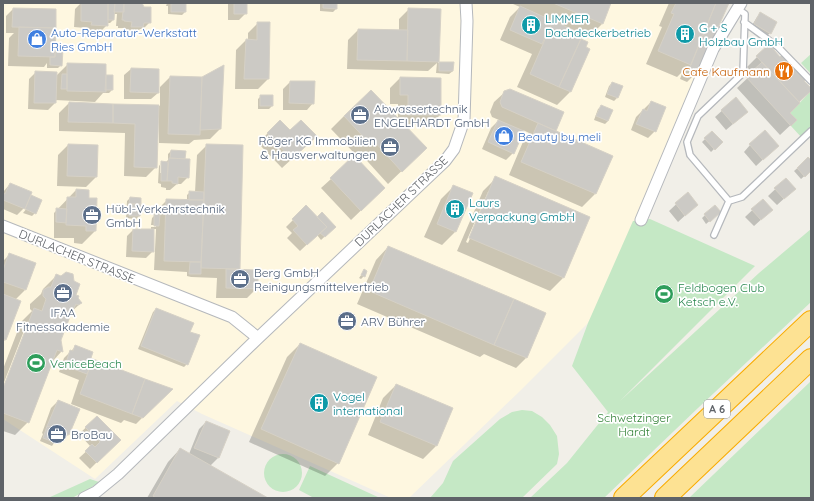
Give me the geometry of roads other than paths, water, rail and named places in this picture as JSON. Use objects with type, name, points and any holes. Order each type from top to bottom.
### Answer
[{"type":"highway","name":"A 6","points":[[624,498],[811,321]]},
{"type":"highway","name":"A 6","points":[[665,498],[811,358]]},
{"type":"street","name":"DURLACHER STRASSE","points":[[84,498],[106,484],[132,461],[258,338],[445,161],[454,149],[464,120],[467,28],[466,3]]},
{"type":"street","points":[[641,220],[713,49],[739,6]]},
{"type":"street","name":"DURLACHER STRASSE","points":[[3,226],[232,317],[258,338]]},
{"type":"lane","points":[[729,201],[690,155],[687,142],[698,116],[743,73],[745,14],[739,6]]},
{"type":"lane","points":[[744,22],[778,46],[811,81]]},
{"type":"lane","points":[[714,234],[729,201],[742,197],[811,131]]},
{"type":"place","name":"LIMMER Dachdeckerbetrieb","points":[[531,25]]},
{"type":"place","name":"G + S Holzbau GmbH","points":[[685,34]]},
{"type":"place","name":"Auto-Reparatur-Werkstatt Ries GmbH","points":[[37,39]]},
{"type":"place","name":"Cafe Kaufmann","points":[[784,71]]},
{"type":"place","name":"Abwassertechnik ENGELHARDT GmbH","points":[[360,115]]},
{"type":"place","name":"Beauty by meli","points":[[504,136]]},
{"type":"place","name":"Röger KG Immobilien & Hausverwaltungen","points":[[390,147]]},
{"type":"place","name":"Laurs Verpackung GmbH","points":[[455,209]]},
{"type":"place","name":"Hübl-Verkehrstechnik GmbH","points":[[92,215]]},
{"type":"place","name":"Berg GmbH Reinigungsmittelvertrieb","points":[[240,279]]},
{"type":"place","name":"IFAA Fitnessakademie","points":[[63,293]]},
{"type":"place","name":"Feldbogen Club Ketsch e.V.","points":[[664,294]]},
{"type":"place","name":"ARV Bührer","points":[[347,321]]},
{"type":"place","name":"VeniceBeach","points":[[36,363]]},
{"type":"place","name":"Vogel international","points":[[319,403]]},
{"type":"place","name":"BroBau","points":[[57,434]]},
{"type":"park label","name":"Schwetzinger Hardt","points":[[634,424]]}]
